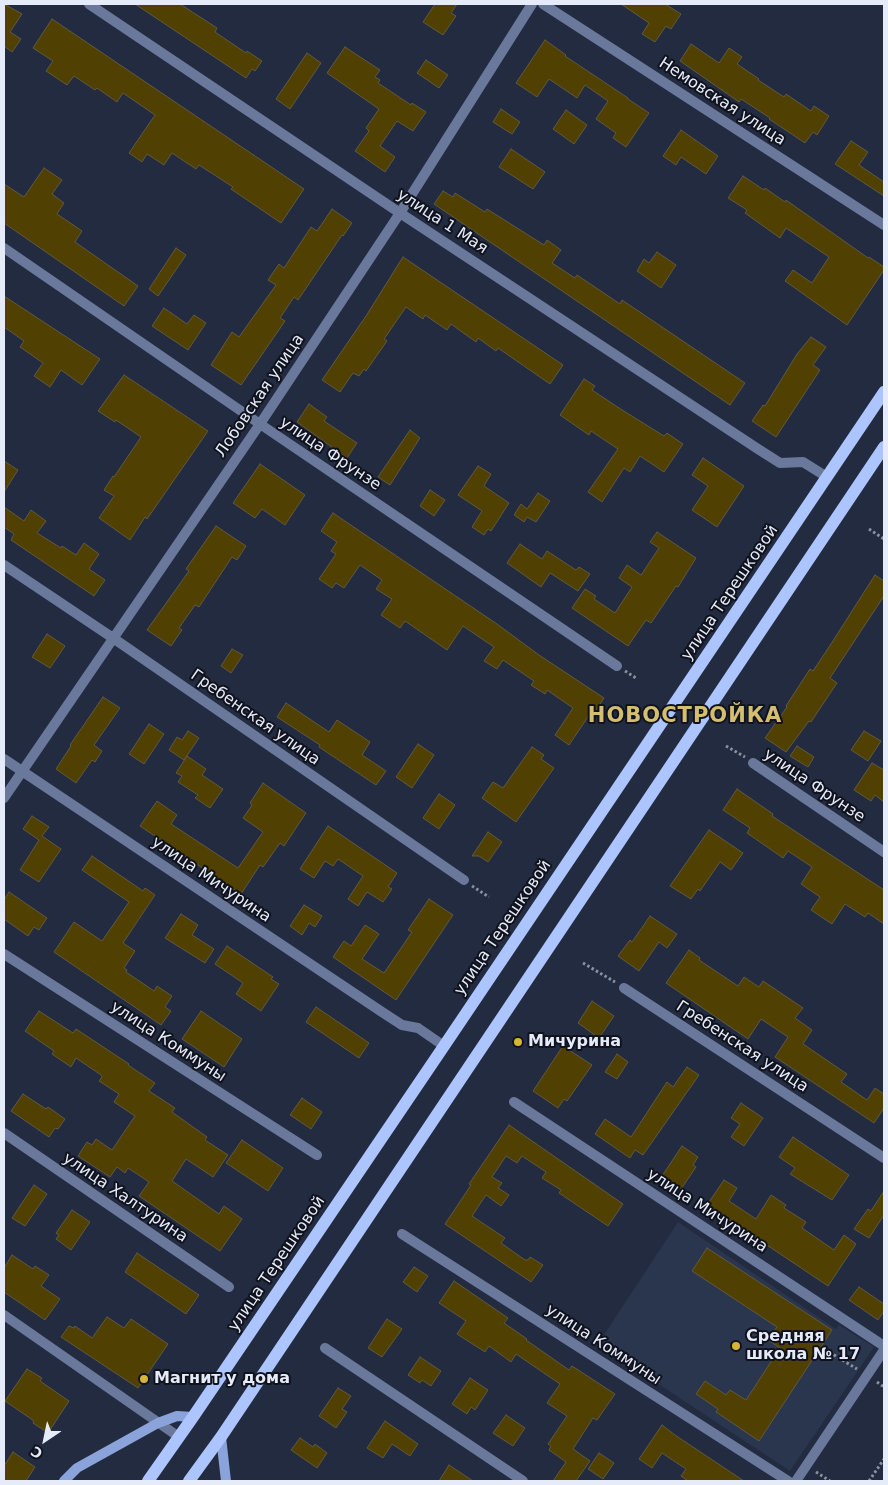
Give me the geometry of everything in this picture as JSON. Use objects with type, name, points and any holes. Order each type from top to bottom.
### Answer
[{"type":"main road","name":"улица Терешковой","points":[[148,1481],[444,1046],[884,392]]},
{"type":"main road","points":[[189,1481],[221,1437],[884,447]]},
{"type":"main road","points":[[64,1481],[77,1468],[158,1423],[177,1416],[193,1417]]},
{"type":"main road","points":[[221,1437],[226,1481]]},
{"type":"street","name":"улица 1 Мая","points":[[89,4],[780,463],[803,462],[827,477]]},
{"type":"street","name":"Лобовская улица","points":[[4,798],[260,424],[400,212],[532,4]]},
{"type":"street","name":"Немовская улица","points":[[543,4],[884,226]]},
{"type":"street","name":"улица Фрунзе","points":[[4,248],[617,666]]},
{"type":"street","name":"Гребенская улица","points":[[4,565],[464,880]]},
{"type":"street","name":"улица Мичурина","points":[[4,759],[402,1025],[418,1028],[444,1046]]},
{"type":"street","name":"улица Фрунзе","points":[[753,763],[884,852]]},
{"type":"street","name":"улица Коммуны","points":[[4,954],[317,1155]]},
{"type":"street","name":"Гребенская улица","points":[[624,988],[884,1158]]},
{"type":"street","name":"улица Мичурина","points":[[514,1102],[884,1346]]},
{"type":"street","name":"улица Халтурина","points":[[4,1133],[229,1287]]},
{"type":"street","name":"улица Коммуны","points":[[402,1234],[788,1481]]},
{"type":"street","points":[[4,1315],[179,1437]]},
{"type":"street","points":[[325,1348],[523,1481]]},
{"type":"street","points":[[796,1481],[884,1350]]},
{"type":"path","points":[[869,529],[884,538]]},
{"type":"path","name":"улица Фрунзе","points":[[726,746],[753,763]]},
{"type":"path","points":[[464,880],[489,897]]},
{"type":"path","points":[[583,963],[624,988]]},
{"type":"path","points":[[822,1347],[877,1382],[880,1376]]},
{"type":"path","points":[[869,1481],[884,1459]]},
{"type":"path","points":[[816,1472],[830,1481]]},
{"type":"shaded area","name":"Средняя школа № 17","points":[[678,1222],[836,1329],[839,1325],[874,1347],[790,1471],[598,1344]]},
{"type":"building","points":[[4,4],[22,14],[10,32],[21,39],[12,52],[4,46]]},
{"type":"building","points":[[135,4],[180,4],[217,28],[215,32],[246,53],[247,51],[262,61],[255,71],[252,69],[246,78]]},
{"type":"building","points":[[435,4],[457,4],[451,13],[456,16],[443,35],[423,22]]},
{"type":"building","points":[[621,4],[665,4],[681,14],[671,29],[666,26],[655,42],[642,34],[649,23]]},
{"type":"building","points":[[52,19],[304,189],[281,223],[231,189],[233,187],[199,165],[196,169],[172,153],[164,165],[147,154],[142,162],[129,153],[155,115],[123,93],[117,102],[97,88],[95,90],[74,76],[67,85],[46,71],[53,61],[33,48]]},
{"type":"building","points":[[545,40],[565,56],[649,113],[626,147],[613,138],[616,133],[596,119],[608,101],[585,85],[577,98],[549,79],[537,97],[516,83]]},
{"type":"building","points":[[691,44],[719,63],[729,48],[742,57],[737,64],[758,80],[784,97],[786,94],[811,111],[814,106],[829,116],[817,135],[813,132],[805,143],[741,99],[739,102],[680,61]]},
{"type":"building","points":[[345,47],[380,70],[375,77],[380,80],[378,83],[411,105],[412,103],[426,112],[413,131],[397,121],[380,146],[395,157],[385,172],[355,151],[369,131],[366,128],[379,109],[327,73]]},
{"type":"building","points":[[307,53],[321,63],[290,109],[276,99]]},
{"type":"building","points":[[426,60],[448,75],[439,88],[417,73]]},
{"type":"building","points":[[501,109],[520,122],[512,134],[493,122]]},
{"type":"building","points":[[566,110],[587,125],[574,144],[553,129]]},
{"type":"building","points":[[681,130],[718,156],[706,174],[681,157],[676,165],[663,156]]},
{"type":"building","points":[[851,141],[868,152],[859,165],[884,182],[884,196],[835,164]]},
{"type":"building","points":[[511,149],[545,172],[533,189],[499,167]]},
{"type":"building","points":[[44,168],[62,180],[52,194],[64,203],[57,214],[82,231],[75,242],[138,286],[124,306],[4,223],[4,184],[24,197]]},
{"type":"building","points":[[743,176],[785,202],[786,200],[868,258],[884,267],[884,270],[847,325],[785,281],[793,270],[812,283],[829,257],[786,228],[780,238],[745,213],[747,210],[728,198]]},
{"type":"building","points":[[443,191],[453,197],[455,193],[485,212],[487,209],[544,245],[547,240],[561,250],[552,263],[575,278],[577,275],[620,304],[622,300],[745,383],[730,405],[434,204]]},
{"type":"building","points":[[332,209],[352,223],[298,300],[294,297],[280,318],[285,321],[241,385],[211,365],[232,332],[239,337],[276,285],[268,280],[279,264],[284,268],[311,227],[317,231]]},
{"type":"building","points":[[176,248],[186,255],[158,296],[149,289]]},
{"type":"building","points":[[657,252],[676,265],[661,288],[637,271],[644,259],[649,263]]},
{"type":"building","points":[[403,257],[563,365],[550,384],[498,348],[496,351],[478,338],[476,342],[451,324],[447,330],[425,315],[423,319],[406,307],[384,339],[387,341],[366,371],[364,369],[359,376],[353,373],[340,392],[322,380],[366,316]]},
{"type":"building","points":[[4,296],[100,359],[82,385],[61,370],[50,387],[34,376],[43,363],[20,347],[24,341],[4,327]]},
{"type":"building","points":[[164,308],[187,324],[194,315],[206,323],[188,350],[152,326]]},
{"type":"building","points":[[811,337],[826,347],[813,365],[820,370],[776,437],[752,421],[763,405],[765,406],[797,354]]},
{"type":"building","points":[[124,375],[208,431],[147,519],[145,517],[130,540],[99,518],[114,496],[104,490],[141,437],[116,420],[115,422],[98,411]]},
{"type":"building","points":[[584,379],[595,386],[592,390],[619,408],[664,436],[667,433],[683,444],[664,472],[640,456],[630,472],[624,468],[602,502],[588,492],[618,449],[591,431],[589,435],[560,415]]},
{"type":"building","points":[[309,404],[327,417],[324,421],[357,443],[347,458],[297,422]]},
{"type":"building","points":[[410,430],[420,438],[390,485],[378,477]]},
{"type":"building","points":[[703,458],[744,486],[717,527],[692,510],[708,486],[692,475]]},
{"type":"building","points":[[4,461],[18,470],[4,492]]},
{"type":"building","points":[[260,464],[305,495],[285,525],[262,509],[255,518],[233,503]]},
{"type":"building","points":[[478,466],[491,474],[484,486],[509,503],[491,531],[488,529],[484,535],[472,527],[482,511],[458,495]]},
{"type":"building","points":[[430,490],[445,500],[434,516],[420,506]]},
{"type":"building","points":[[538,493],[550,501],[536,522],[527,517],[524,522],[514,515],[521,504],[527,509]]},
{"type":"building","points":[[4,507],[24,521],[31,510],[46,521],[37,533],[61,548],[62,546],[76,555],[84,543],[99,554],[89,569],[105,580],[94,596],[11,540],[14,534],[4,527]]},
{"type":"building","points":[[333,513],[604,698],[569,745],[555,735],[573,708],[547,690],[545,694],[531,685],[534,681],[503,660],[497,669],[484,661],[494,647],[463,626],[447,650],[405,621],[400,628],[381,615],[392,599],[376,589],[382,580],[360,565],[344,588],[336,583],[332,588],[319,579],[336,554],[331,551],[337,542],[321,531]]},
{"type":"building","points":[[216,526],[246,546],[237,560],[232,557],[199,607],[195,605],[179,628],[182,630],[171,646],[147,630],[189,571],[186,569]]},
{"type":"building","points":[[657,532],[696,558],[678,587],[676,586],[651,623],[646,620],[628,646],[572,608],[585,589],[596,596],[594,599],[615,613],[632,587],[619,578],[627,565],[641,575],[659,548],[650,542]]},
{"type":"building","points":[[520,544],[542,559],[547,551],[576,570],[579,567],[590,574],[578,591],[550,573],[541,587],[507,563]]},
{"type":"building","points":[[875,575],[884,581],[884,596],[830,678],[837,683],[811,722],[809,721],[786,752],[765,738],[810,669],[813,671]]},
{"type":"building","points":[[47,634],[65,646],[50,668],[32,657]]},
{"type":"building","points":[[232,649],[243,655],[231,673],[221,666]]},
{"type":"building","points":[[103,697],[120,708],[94,745],[102,751],[95,762],[92,760],[76,783],[56,769]]},
{"type":"building","points":[[286,703],[329,732],[337,720],[370,742],[362,755],[386,771],[376,785],[277,717]]},
{"type":"building","points":[[149,724],[164,734],[144,764],[129,754]]},
{"type":"building","points":[[188,731],[199,738],[184,760],[169,750],[177,737],[182,740]]},
{"type":"building","points":[[864,731],[881,741],[868,761],[851,750]]},
{"type":"building","points":[[418,744],[434,755],[412,788],[396,777]]},
{"type":"building","points":[[797,746],[814,757],[808,767],[790,756]]},
{"type":"building","points":[[532,747],[544,755],[541,759],[554,768],[516,822],[482,798],[493,782],[503,788]]},
{"type":"building","points":[[187,756],[206,769],[202,775],[223,789],[210,808],[195,798],[198,795],[178,782],[182,776],[176,773]]},
{"type":"building","points":[[872,763],[884,770],[884,802],[875,795],[871,801],[854,790]]},
{"type":"building","points":[[263,783],[306,813],[284,846],[280,843],[263,867],[260,865],[241,894],[140,826],[157,801],[177,815],[171,824],[238,868],[263,832],[243,818]]},
{"type":"building","points":[[737,789],[773,814],[772,816],[884,890],[884,924],[868,913],[865,917],[845,904],[832,924],[811,910],[820,897],[801,884],[812,867],[788,851],[783,858],[747,833],[750,828],[723,810]]},
{"type":"building","points":[[439,794],[455,805],[439,829],[423,818]]},
{"type":"building","points":[[32,816],[49,827],[42,836],[61,849],[39,882],[20,870],[39,840],[23,829]]},
{"type":"building","points":[[328,826],[397,873],[388,887],[392,889],[383,902],[367,892],[358,906],[348,899],[363,876],[338,859],[333,866],[325,861],[314,878],[300,869]]},
{"type":"building","points":[[709,830],[743,853],[731,870],[720,862],[700,891],[698,889],[691,899],[670,886]]},
{"type":"building","points":[[488,832],[502,842],[488,862],[479,856],[472,856]]},
{"type":"building","points":[[92,856],[143,891],[145,888],[155,895],[123,943],[135,951],[124,968],[127,970],[126,972],[154,991],[157,986],[172,996],[165,1007],[171,1011],[161,1025],[54,952],[74,922],[102,941],[129,902],[82,870]]},
{"type":"building","points":[[9,892],[47,918],[39,930],[34,927],[28,936],[4,919],[4,900]]},
{"type":"building","points":[[429,899],[453,915],[396,1000],[333,957],[344,941],[351,946],[365,925],[379,934],[362,959],[384,973],[412,932],[408,930]]},
{"type":"building","points":[[304,905],[322,916],[315,927],[309,923],[302,935],[290,926]]},
{"type":"building","points":[[181,914],[198,925],[192,935],[214,949],[205,963],[165,938]]},
{"type":"building","points":[[650,916],[677,934],[667,948],[659,942],[639,971],[618,956],[630,940],[632,942]]},
{"type":"building","points":[[227,946],[273,977],[271,979],[279,984],[261,1011],[236,994],[243,983],[215,964]]},
{"type":"building","points":[[689,950],[700,958],[699,960],[738,986],[744,977],[759,987],[763,981],[803,1008],[795,1018],[812,1030],[803,1044],[847,1074],[841,1082],[867,1100],[875,1088],[884,1094],[884,1108],[874,1123],[775,1057],[788,1037],[761,1019],[748,1039],[666,983]]},
{"type":"building","points":[[592,1001],[614,1016],[599,1038],[578,1023]]},
{"type":"building","points":[[316,1007],[369,1043],[359,1058],[306,1022]]},
{"type":"building","points":[[39,1011],[73,1033],[76,1029],[155,1083],[149,1091],[175,1108],[172,1112],[207,1137],[205,1140],[228,1155],[213,1177],[186,1159],[172,1181],[219,1214],[224,1206],[242,1219],[220,1251],[139,1196],[149,1182],[128,1168],[125,1173],[117,1167],[110,1177],[78,1156],[87,1142],[92,1145],[96,1139],[112,1150],[135,1116],[114,1102],[119,1094],[99,1081],[102,1077],[101,1075],[76,1058],[71,1067],[52,1054],[54,1051],[25,1031]]},
{"type":"building","points":[[201,1011],[242,1039],[224,1067],[182,1039]]},
{"type":"building","points":[[563,1046],[592,1065],[567,1101],[564,1099],[558,1108],[533,1091]]},
{"type":"building","points":[[617,1054],[628,1062],[617,1079],[605,1072]]},
{"type":"building","points":[[687,1067],[699,1075],[643,1155],[635,1150],[630,1158],[595,1134],[605,1119],[631,1137],[667,1082],[673,1087]]},
{"type":"building","points":[[23,1094],[46,1109],[48,1107],[65,1119],[49,1137],[11,1111]]},
{"type":"building","points":[[302,1098],[322,1112],[311,1129],[290,1115]]},
{"type":"building","points":[[741,1103],[763,1118],[744,1146],[731,1137],[740,1124],[731,1118]]},
{"type":"building","points":[[509,1125],[623,1204],[608,1226],[559,1193],[561,1190],[542,1178],[546,1172],[522,1156],[517,1163],[506,1156],[492,1177],[502,1183],[498,1188],[509,1195],[501,1206],[486,1195],[472,1216],[505,1238],[501,1243],[525,1260],[528,1260],[530,1257],[543,1265],[531,1282],[445,1224],[471,1185],[469,1184]]},
{"type":"building","points":[[793,1137],[849,1175],[832,1200],[790,1174],[795,1168],[779,1157]]},
{"type":"building","points":[[242,1140],[283,1168],[268,1191],[226,1163]]},
{"type":"building","points":[[682,1146],[698,1157],[693,1165],[696,1167],[681,1189],[662,1176]]},
{"type":"building","points":[[724,1180],[737,1188],[729,1201],[756,1219],[771,1195],[786,1205],[784,1208],[806,1222],[802,1228],[834,1250],[844,1235],[856,1244],[828,1286],[707,1205]]},
{"type":"building","points":[[34,1185],[47,1194],[25,1226],[12,1218]]},
{"type":"building","points":[[884,1191],[884,1215],[869,1238],[854,1229],[868,1209],[871,1211]]},
{"type":"building","points":[[72,1210],[90,1222],[71,1250],[56,1239],[59,1235],[56,1233]]},
{"type":"building","points":[[707,1248],[832,1330],[759,1441],[716,1412],[718,1409],[696,1394],[705,1381],[726,1395],[730,1390],[746,1400],[780,1348],[768,1340],[777,1327],[692,1271]]},
{"type":"building","points":[[137,1253],[199,1295],[186,1314],[125,1272]]},
{"type":"building","points":[[12,1255],[33,1269],[35,1266],[49,1275],[41,1286],[60,1299],[45,1320],[4,1292],[4,1268]]},
{"type":"building","points":[[414,1267],[428,1276],[417,1292],[403,1282]]},
{"type":"building","points":[[454,1281],[508,1318],[504,1323],[526,1340],[569,1370],[572,1366],[615,1394],[597,1420],[593,1418],[573,1449],[590,1461],[576,1481],[553,1481],[566,1462],[549,1450],[551,1446],[548,1444],[567,1416],[547,1403],[560,1384],[516,1354],[511,1362],[489,1346],[485,1352],[457,1334],[466,1321],[439,1303]]},
{"type":"building","points":[[859,1287],[884,1304],[884,1311],[878,1320],[849,1300]]},
{"type":"building","points":[[107,1317],[124,1328],[131,1319],[168,1344],[138,1388],[61,1337],[69,1326],[74,1328],[75,1326],[92,1338]]},
{"type":"building","points":[[387,1319],[402,1329],[382,1357],[368,1348]]},
{"type":"building","points":[[420,1357],[441,1371],[431,1386],[422,1380],[420,1383],[408,1375]]},
{"type":"building","points":[[27,1369],[42,1378],[40,1381],[69,1401],[48,1433],[5,1401]]},
{"type":"building","points":[[470,1378],[488,1390],[475,1410],[471,1407],[467,1414],[452,1404]]},
{"type":"building","points":[[338,1388],[351,1396],[342,1409],[347,1412],[336,1428],[319,1416]]},
{"type":"building","points":[[506,1415],[525,1428],[513,1446],[493,1433]]},
{"type":"building","points":[[385,1421],[418,1444],[410,1456],[392,1444],[383,1458],[367,1448]]},
{"type":"building","points":[[662,1425],[744,1481],[688,1481],[681,1476],[686,1469],[662,1453],[652,1468],[639,1459]]},
{"type":"building","points":[[300,1438],[313,1447],[315,1444],[327,1453],[317,1468],[291,1450]]},
{"type":"building","points":[[13,1452],[35,1467],[26,1481],[4,1481],[4,1466]]},
{"type":"building","points":[[599,1453],[614,1463],[603,1479],[588,1469]]},
{"type":"building","points":[[449,1465],[473,1481],[439,1481]]},
{"type":"place","name":"Мичурина","points":[[518,1042]]},
{"type":"place","name":"Средняя школа № 17","points":[[736,1346]]},
{"type":"place","name":"Магнит у дома","points":[[144,1379]]},
{"type":"district","name":"НОВОСТРОЙКА","points":[[685,717]]}]
